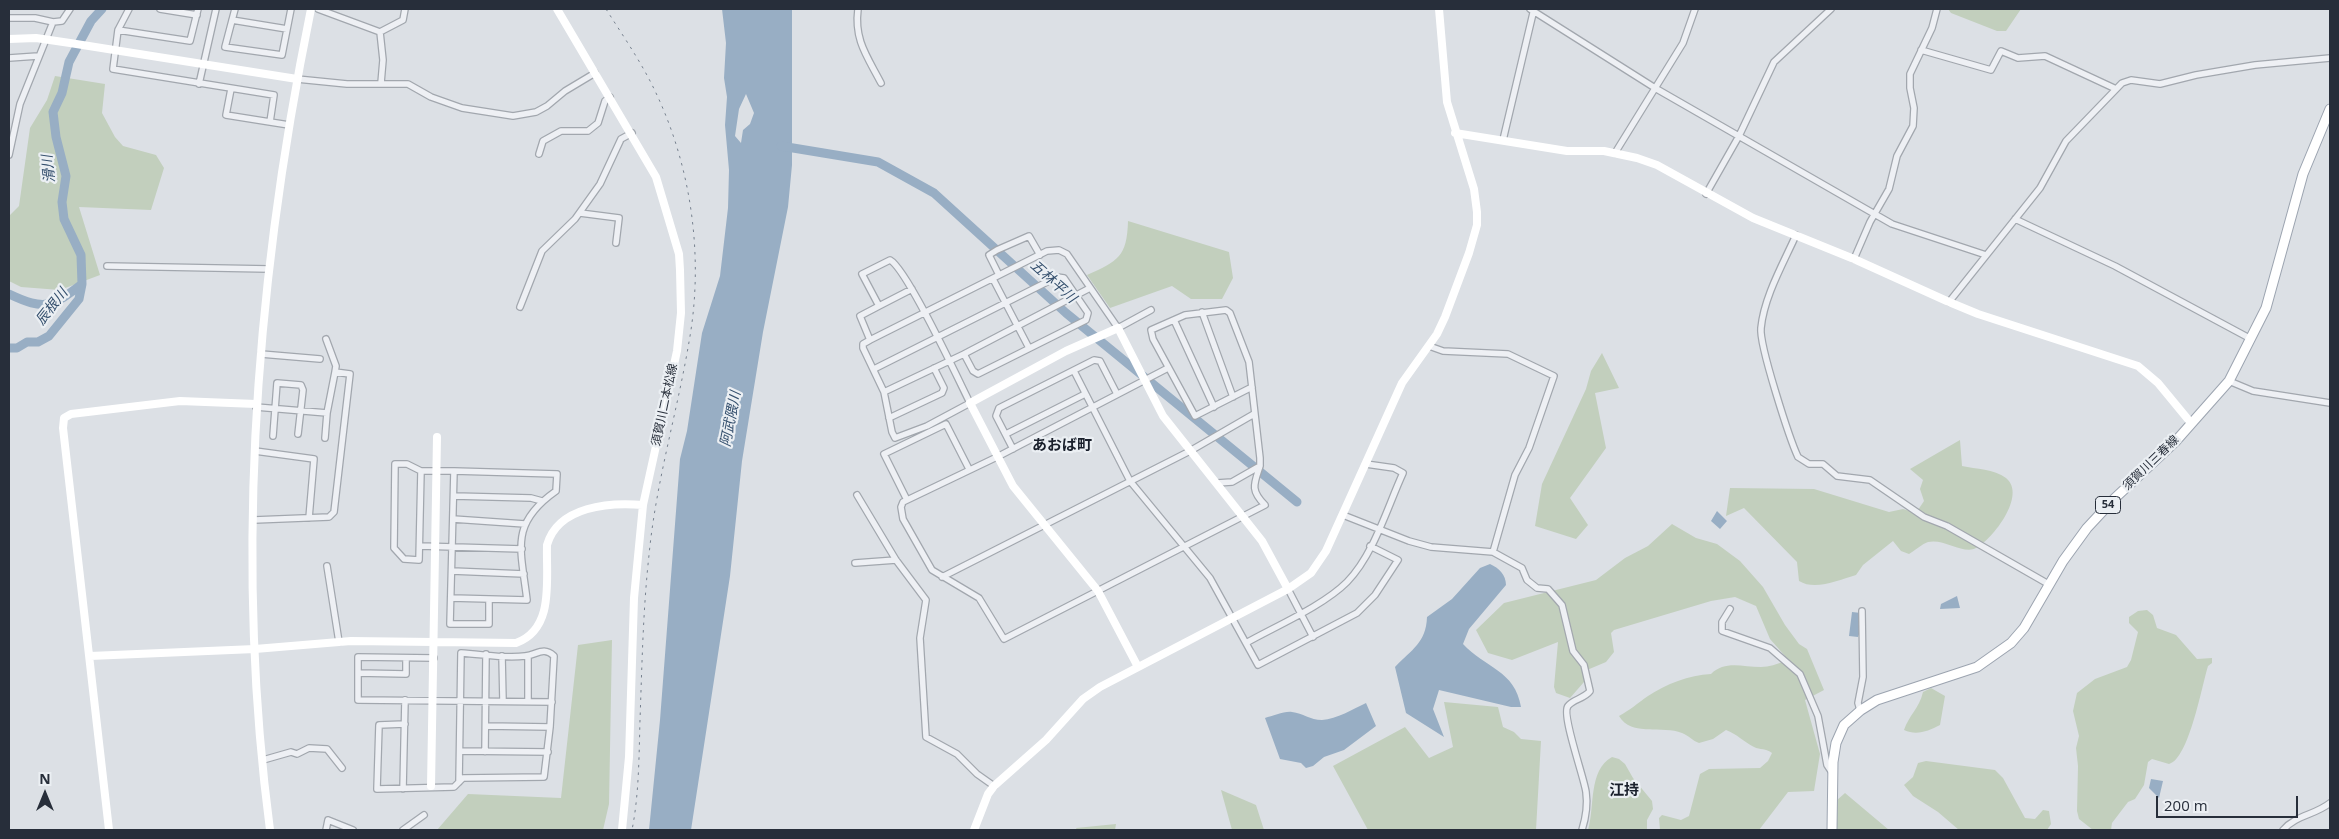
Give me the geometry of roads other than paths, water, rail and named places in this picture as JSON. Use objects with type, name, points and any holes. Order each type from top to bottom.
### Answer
[{"type":"main road","name":"須賀川三春線","points":[[1832,830],[1833,774],[1838,737],[1844,726],[1860,710],[1888,696],[1970,670],[1996,656],[2015,640],[2072,548],[2096,518],[2165,452],[2229,381],[2251,340],[2273,291],[2308,159],[2330,109]]},
{"type":"street","points":[[9,18],[35,18],[53,22],[62,21],[70,9]]},
{"type":"street","points":[[129,9],[118,30],[113,69],[274,95],[270,122]]},
{"type":"street","points":[[118,30],[190,41],[197,12],[160,9]]},
{"type":"street","points":[[199,84],[216,9]]},
{"type":"street","points":[[235,9],[225,47],[282,55],[291,9]]},
{"type":"street","points":[[270,830],[255,649],[252,565],[256,405],[269,269],[289,124],[311,9]]},
{"type":"street","points":[[318,9],[380,32],[403,20],[405,9]]},
{"type":"street","name":"須賀川二本松線","points":[[557,9],[632,133],[656,177],[679,254],[682,287],[677,351],[643,505],[634,598],[628,774],[622,830]]},
{"type":"street","points":[[858,9],[856,24],[858,39],[880,83]]},
{"type":"street","points":[[974,830],[994,786],[1046,740],[1083,699],[1100,687],[1288,590],[1311,573],[1326,551],[1344,515],[1402,383],[1429,346],[1454,297],[1469,253],[1478,218],[1474,189],[1455,133],[1446,92],[1440,9]]},
{"type":"street","points":[[1615,153],[1683,43],[1695,9]]},
{"type":"street","points":[[1706,194],[1739,136],[1774,62],[1831,9]]},
{"type":"street","points":[[1854,259],[1874,214],[1889,189],[1897,156],[1913,126],[1914,108],[1909,80],[1932,28],[1937,9]]},
{"type":"street","points":[[1503,140],[1532,10],[1618,62],[1654,88],[1874,214],[1902,228],[1986,255]]},
{"type":"street","points":[[232,20],[288,29]]},
{"type":"street","points":[[9,155],[20,104],[53,22]]},
{"type":"street","points":[[380,32],[383,60],[381,83]]},
{"type":"street","points":[[9,39],[57,41],[297,79],[347,84],[408,84],[431,97],[462,108],[513,116],[536,112],[595,73]]},
{"type":"street","points":[[1921,50],[1991,70],[2001,51],[2020,58],[2045,56],[2116,89]]},
{"type":"street","points":[[9,58],[38,56]]},
{"type":"street","points":[[1949,302],[2040,188],[2066,141],[2116,89],[2127,81],[2160,84],[2228,69],[2330,58]]},
{"type":"street","points":[[231,89],[226,115],[289,124]]},
{"type":"street","points":[[539,154],[543,141],[561,130],[588,130],[598,123],[605,102],[610,97]]},
{"type":"street","points":[[520,307],[542,251],[580,213],[600,184],[621,139],[632,133]]},
{"type":"street","points":[[1455,133],[1566,151],[1615,153],[1657,166],[1753,218],[1854,259],[1949,302],[1978,314],[2138,366],[2158,383],[2191,423]]},
{"type":"street","points":[[580,213],[619,218],[616,243]]},
{"type":"street","points":[[2015,219],[2107,262],[2251,340]]},
{"type":"street","points":[[1796,235],[1764,312],[1761,332],[1774,386],[1798,457],[1808,464],[1824,464],[1838,476],[1870,480],[1924,516],[1947,526],[2050,585]]},
{"type":"street","points":[[999,275],[990,255],[997,250],[1026,236],[1031,238],[1040,255]]},
{"type":"street","points":[[1150,310],[1118,328],[1066,351],[970,403],[898,438],[894,438],[892,435],[884,392],[862,346],[870,340],[1040,255],[1053,250],[1065,253],[1118,328],[1163,416],[1262,541],[1313,637]]},
{"type":"street","points":[[878,306],[862,276],[863,272],[890,260],[896,263],[912,289],[1013,486],[1098,591],[1138,667]]},
{"type":"street","points":[[106,266],[269,269]]},
{"type":"street","points":[[874,369],[1057,277],[1064,278],[1088,313],[1087,319],[978,374],[973,371],[964,354]]},
{"type":"street","points":[[993,279],[1030,348]]},
{"type":"street","points":[[884,392],[964,354],[1090,288]]},
{"type":"street","points":[[870,340],[860,316],[912,289]]},
{"type":"street","points":[[1168,368],[1014,449],[907,500],[901,507],[903,519],[932,570],[979,598],[1004,639],[1265,505],[1257,497],[1253,487],[1260,466],[1252,387],[1248,355],[1230,313],[1226,310],[1202,312],[1174,320],[1151,331],[1153,339],[1168,368],[1195,416],[1252,387]]},
{"type":"street","points":[[1202,312],[1233,397]]},
{"type":"street","points":[[1174,320],[1214,407]]},
{"type":"street","points":[[325,438],[327,412],[336,366],[326,339]]},
{"type":"street","points":[[1429,346],[1450,352],[1508,354],[1554,376],[1529,448],[1515,475],[1493,552]]},
{"type":"street","points":[[261,354],[320,359]]},
{"type":"street","points":[[1014,449],[996,416],[998,408],[1094,360],[1100,361],[1117,394]]},
{"type":"street","points":[[889,418],[942,393],[944,388],[934,368]]},
{"type":"street","points":[[1074,371],[1130,481],[1210,578],[1258,664],[1357,613],[1375,595],[1398,560],[1370,546]]},
{"type":"street","points":[[254,520],[309,518],[328,516],[334,512],[350,374],[335,372]]},
{"type":"street","points":[[2229,381],[2253,391],[2330,404]]},
{"type":"street","points":[[273,436],[277,383],[301,385],[301,410],[298,434]]},
{"type":"street","points":[[1006,434],[1086,394]]},
{"type":"street","points":[[109,830],[63,428],[64,418],[71,414],[144,404],[199,401],[327,412]]},
{"type":"street","points":[[942,577],[1190,451],[1254,414]]},
{"type":"street","points":[[907,500],[884,454],[946,424],[969,469]]},
{"type":"street","points":[[431,786],[438,437]]},
{"type":"street","points":[[255,451],[314,459],[309,518]]},
{"type":"street","points":[[421,471],[419,560],[404,559],[394,548],[396,464],[407,464],[421,471],[437,472],[557,474],[556,491],[533,509],[524,524],[522,549],[527,600],[451,598]]},
{"type":"street","points":[[1246,643],[1332,594],[1348,581],[1370,546],[1403,473],[1394,468],[1366,464]]},
{"type":"street","points":[[1217,483],[1232,482],[1260,466]]},
{"type":"street","points":[[454,471],[450,624],[489,624],[489,599]]},
{"type":"street","points":[[857,495],[896,560],[924,596],[927,603],[920,638],[926,737],[957,754],[994,786]]},
{"type":"street","points":[[454,496],[531,498],[542,501]]},
{"type":"street","points":[[90,656],[255,649],[340,642],[516,644],[528,639],[538,630],[544,615],[547,545],[549,536],[556,526],[568,518],[604,503],[643,505]]},
{"type":"street","points":[[1344,515],[1431,547],[1493,552],[1522,568],[1527,580],[1537,588],[1548,589],[1558,599],[1565,612],[1573,651],[1584,665],[1590,691],[1586,696],[1568,705],[1566,711],[1567,728],[1576,749],[1586,794],[1587,813],[1582,830]]},
{"type":"street","points":[[454,519],[524,524]]},
{"type":"street","points":[[420,546],[522,549]]},
{"type":"street","points":[[855,563],[896,560]]},
{"type":"street","points":[[327,566],[340,642]]},
{"type":"street","points":[[452,571],[524,574]]},
{"type":"street","points":[[1730,609],[1722,622],[1722,631],[1770,648],[1800,674],[1818,716],[1827,765],[1833,774]]},
{"type":"street","points":[[1860,710],[1858,703],[1863,674],[1862,611]]},
{"type":"street","points":[[405,724],[379,725],[377,789],[431,786],[454,787],[459,782],[463,778],[544,778],[548,752],[554,656],[550,652],[538,650],[528,656],[461,653],[459,782]]},
{"type":"street","points":[[485,752],[486,654]]},
{"type":"street","points":[[502,656],[502,701]]},
{"type":"street","points":[[528,656],[528,701]]},
{"type":"street","points":[[434,658],[358,657],[358,700],[552,702]]},
{"type":"street","points":[[358,673],[406,674],[406,658]]},
{"type":"street","points":[[403,789],[405,700]]},
{"type":"street","points":[[486,726],[550,727]]},
{"type":"street","points":[[263,760],[317,748],[327,749],[342,768]]},
{"type":"street","points":[[460,751],[548,752]]},
{"type":"street","points":[[2283,830],[2295,820],[2315,813],[2330,803]]},
{"type":"street","points":[[403,830],[424,815]]},
{"type":"street","points":[[326,830],[328,820],[353,830]]},
{"type":"water","name":"阿武隈川","points":[[722,9],[792,9],[792,165],[788,207],[763,332],[742,461],[730,576],[691,830],[649,830],[660,720],[680,459],[687,431],[702,333],[720,276],[728,208],[729,170],[725,125],[727,97],[724,78],[726,43]],"holes":[[[746,94],[754,113],[750,124],[743,130],[741,143],[735,136],[739,109]]]},
{"type":"water","points":[[1717,511],[1727,521],[1720,529],[1711,521]]},
{"type":"water","points":[[1490,564],[1501,572],[1505,578],[1506,585],[1469,629],[1463,644],[1506,677],[1518,695],[1521,707],[1511,707],[1439,690],[1433,709],[1444,737],[1406,713],[1395,667],[1421,640],[1427,617],[1452,599],[1480,568]]},
{"type":"water","points":[[1957,596],[1960,608],[1940,609],[1941,604]]},
{"type":"water","points":[[1852,612],[1861,613],[1862,627],[1858,637],[1849,636]]},
{"type":"water","points":[[1366,703],[1376,726],[1344,750],[1324,757],[1313,766],[1306,768],[1301,763],[1280,759],[1265,718],[1289,712],[1322,720],[1333,718]]},
{"type":"water","points":[[2151,779],[2163,781],[2159,798],[2149,788]]},
{"type":"waterway","name":"滑川","points":[[9,348],[17,348],[27,342],[38,342],[49,336],[79,299],[82,284],[81,255],[64,219],[62,202],[66,176],[56,137],[53,112],[62,93],[69,62],[91,21],[102,9]]},
{"type":"waterway","name":"五林平川","points":[[781,146],[878,162],[934,193],[1066,313],[1297,502]]},
{"type":"waterway","name":"滑川","points":[[9,294],[31,303],[48,304],[63,298],[82,284]]},
{"type":"railway","points":[[606,9],[645,71],[668,122],[686,183],[695,247],[693,311],[689,342],[662,474],[649,555],[645,596],[638,775],[632,830]]},
{"type":"district","name":"あおば町","points":[[1062,446]]},
{"type":"district","name":"江持","points":[[1624,791]]},
{"type":"water label","name":"辰根川","points":[[52,307]]}]
